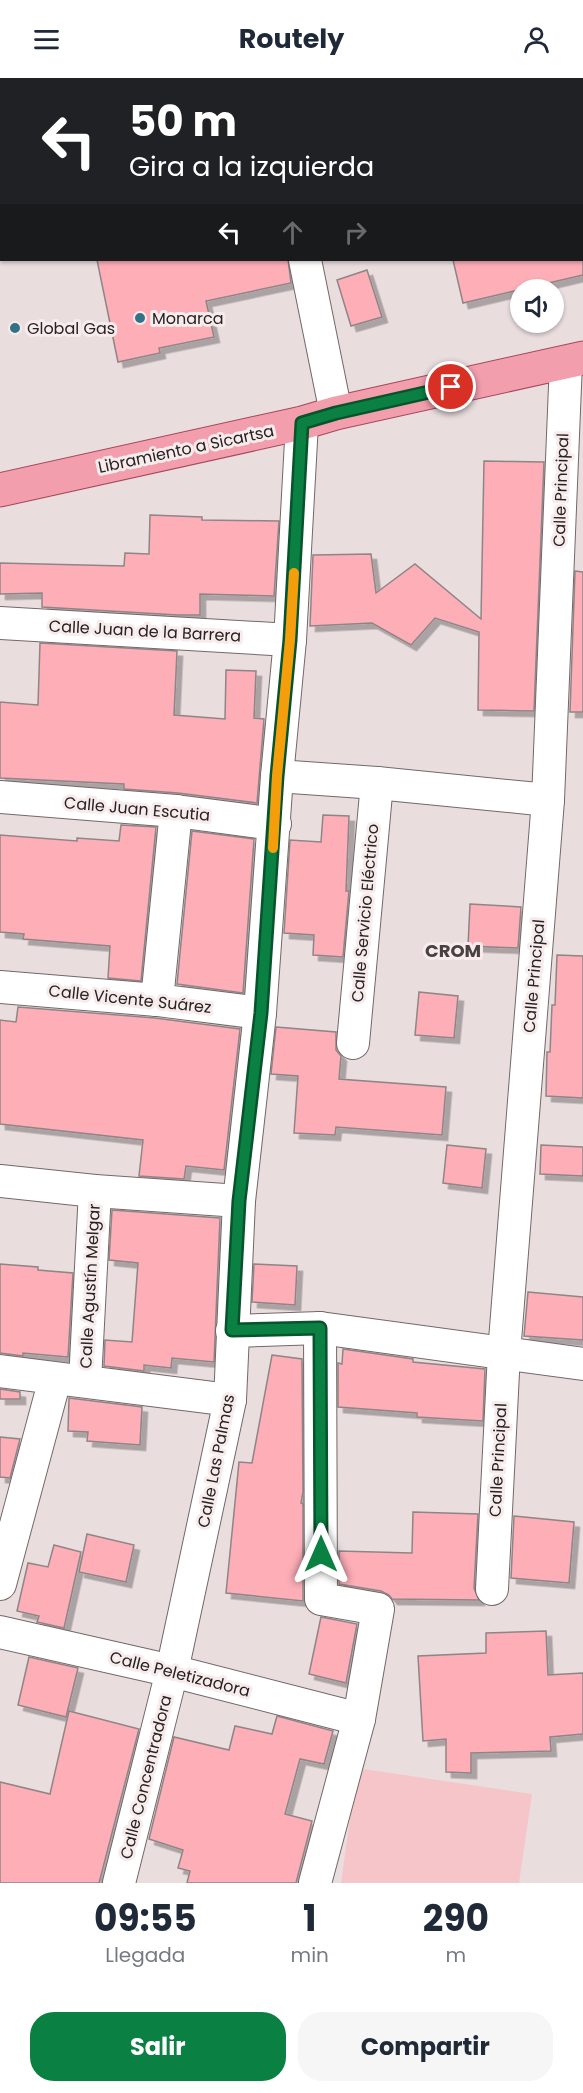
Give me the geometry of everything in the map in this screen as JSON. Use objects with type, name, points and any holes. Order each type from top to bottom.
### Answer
[{"type":"main road","name":"Libramiento a Sicartsa","points":[[0,490],[574,360]]},
{"type":"street","points":[[305,261],[336,413]]},
{"type":"street","name":"Calle Principal","points":[[492,1589],[504,1353],[548,800],[574,360]]},
{"type":"street","name":"Calle Las Palmas","points":[[172,1671],[230,1400],[239,1201],[261,1013],[277,776],[290,640],[302,423]]},
{"type":"street","name":"Calle Juan de la Barrera","points":[[0,623],[290,640]]},
{"type":"street","points":[[277,776],[548,800]]},
{"type":"street","name":"Calle Servicio Eléctrico","points":[[353,1043],[376,783]]},
{"type":"street","name":"Calle Juan Escutia","points":[[0,797],[176,811],[274,824]]},
{"type":"street","points":[[157,1000],[176,811]]},
{"type":"street","name":"Calle Vicente Suárez","points":[[0,987],[157,1000],[261,1013]]},
{"type":"street","points":[[0,1181],[95,1191],[239,1201]]},
{"type":"street","name":"Calle Agustín Melgar","points":[[0,1584],[70,1380],[95,1191]]},
{"type":"street","points":[[315,1883],[359,1719],[378,1609],[321,1599],[320,1328]]},
{"type":"street","points":[[232,1330],[320,1328],[583,1364]]},
{"type":"street","points":[[0,1371],[230,1400]]},
{"type":"street","name":"Calle Peletizadora","points":[[0,1632],[172,1671],[359,1719]]},
{"type":"street","name":"Calle Concentradora","points":[[119,1883],[172,1671]]},
{"type":"shaded area","points":[[357,1768],[532,1794],[519,1883],[341,1883]]},
{"type":"building","points":[[97,261],[288,261],[291,283],[206,301],[214,337],[159,348],[160,353],[118,362]]},
{"type":"building","points":[[453,261],[583,261],[583,275],[564,279],[510,279],[510,292],[463,303]]},
{"type":"building","points":[[367,270],[382,317],[351,326],[337,280]]},
{"type":"building","points":[[484,461],[544,462],[534,711],[478,710],[479,632],[435,618],[411,645],[372,623],[310,626],[313,555],[371,554],[376,593],[415,564],[481,619]]},
{"type":"building","points":[[150,515],[202,517],[202,520],[279,521],[274,596],[200,594],[200,615],[178,615],[42,607],[42,593],[0,594],[0,563],[124,566],[125,553],[149,554]]},
{"type":"building","points":[[575,571],[583,572],[583,712],[570,712]]},
{"type":"building","points":[[40,643],[177,651],[174,715],[225,719],[226,670],[256,671],[254,718],[264,719],[257,803],[124,789],[124,784],[0,778],[0,702],[38,705]]},
{"type":"building","points":[[323,815],[349,816],[346,891],[349,891],[343,957],[313,955],[314,935],[284,933],[290,840],[321,842]]},
{"type":"building","points":[[121,825],[156,827],[141,981],[108,978],[110,946],[23,939],[24,934],[0,932],[0,835],[77,841],[77,838],[119,841]]},
{"type":"building","points":[[192,831],[254,839],[243,993],[177,984]]},
{"type":"building","points":[[470,904],[521,907],[518,948],[468,946]]},
{"type":"building","points":[[557,955],[583,956],[583,1098],[546,1096],[547,1052],[550,1052],[552,1005],[555,1005]]},
{"type":"building","points":[[419,992],[458,996],[454,1038],[415,1035]]},
{"type":"building","points":[[18,1007],[155,1018],[240,1029],[224,1170],[186,1166],[184,1179],[139,1176],[143,1140],[0,1124],[0,1020],[16,1022]]},
{"type":"building","points":[[276,1027],[336,1032],[336,1050],[341,1056],[339,1079],[446,1087],[442,1135],[336,1127],[335,1135],[294,1133],[298,1076],[271,1074]]},
{"type":"building","points":[[447,1145],[486,1149],[482,1188],[443,1183]]},
{"type":"building","points":[[541,1145],[583,1147],[583,1176],[540,1174]]},
{"type":"building","points":[[112,1210],[220,1218],[214,1362],[172,1358],[171,1368],[144,1365],[144,1371],[104,1366],[105,1340],[132,1342],[138,1263],[109,1260]]},
{"type":"building","points":[[0,1264],[73,1273],[68,1357],[0,1353]]},
{"type":"building","points":[[254,1264],[297,1266],[295,1305],[252,1302]]},
{"type":"building","points":[[528,1292],[583,1297],[583,1340],[524,1336]]},
{"type":"building","points":[[343,1349],[413,1359],[413,1362],[485,1369],[483,1421],[417,1417],[417,1413],[338,1407],[338,1363],[342,1364]]},
{"type":"building","points":[[272,1355],[302,1359],[303,1601],[226,1593],[239,1462],[252,1463]]},
{"type":"building","points":[[0,1389],[20,1392],[20,1399],[0,1399]]},
{"type":"building","points":[[69,1398],[142,1407],[140,1445],[87,1441],[88,1432],[68,1431]]},
{"type":"building","points":[[0,1437],[20,1439],[10,1478],[0,1477]]},
{"type":"building","points":[[413,1512],[478,1514],[474,1588],[479,1600],[392,1599],[381,1591],[339,1584],[339,1551],[412,1553]]},
{"type":"building","points":[[514,1516],[574,1522],[569,1583],[511,1578]]},
{"type":"building","points":[[87,1534],[134,1545],[126,1582],[79,1572]]},
{"type":"building","points":[[54,1545],[81,1552],[64,1628],[37,1622],[39,1616],[17,1611],[28,1563],[48,1567]]},
{"type":"building","points":[[321,1617],[357,1624],[346,1683],[309,1674]]},
{"type":"building","points":[[546,1631],[548,1675],[583,1673],[583,1734],[550,1737],[551,1751],[471,1753],[471,1773],[446,1772],[446,1739],[423,1741],[418,1656],[486,1653],[486,1633]]},
{"type":"building","points":[[29,1657],[78,1668],[66,1717],[18,1705]]},
{"type":"building","points":[[69,1711],[139,1729],[99,1883],[0,1883],[0,1782],[50,1794]]},
{"type":"building","points":[[277,1716],[333,1731],[324,1764],[300,1759],[285,1814],[312,1821],[296,1883],[187,1883],[190,1871],[178,1868],[183,1850],[149,1839],[174,1737],[229,1750],[235,1726],[272,1734]]},
{"type":"slow traffic","points":[[273,848],[294,573]]},
{"type":"place","name":"Monarca","points":[[140,318]]},
{"type":"place","name":"Global Gas","points":[[15,328]]},
{"type":"district","name":"CROM","points":[[453,950]]},
{"type":"route","points":[[321,1554],[320,1328],[232,1330],[239,1201],[261,1013],[277,776],[290,640],[302,423],[451,387]]}]
